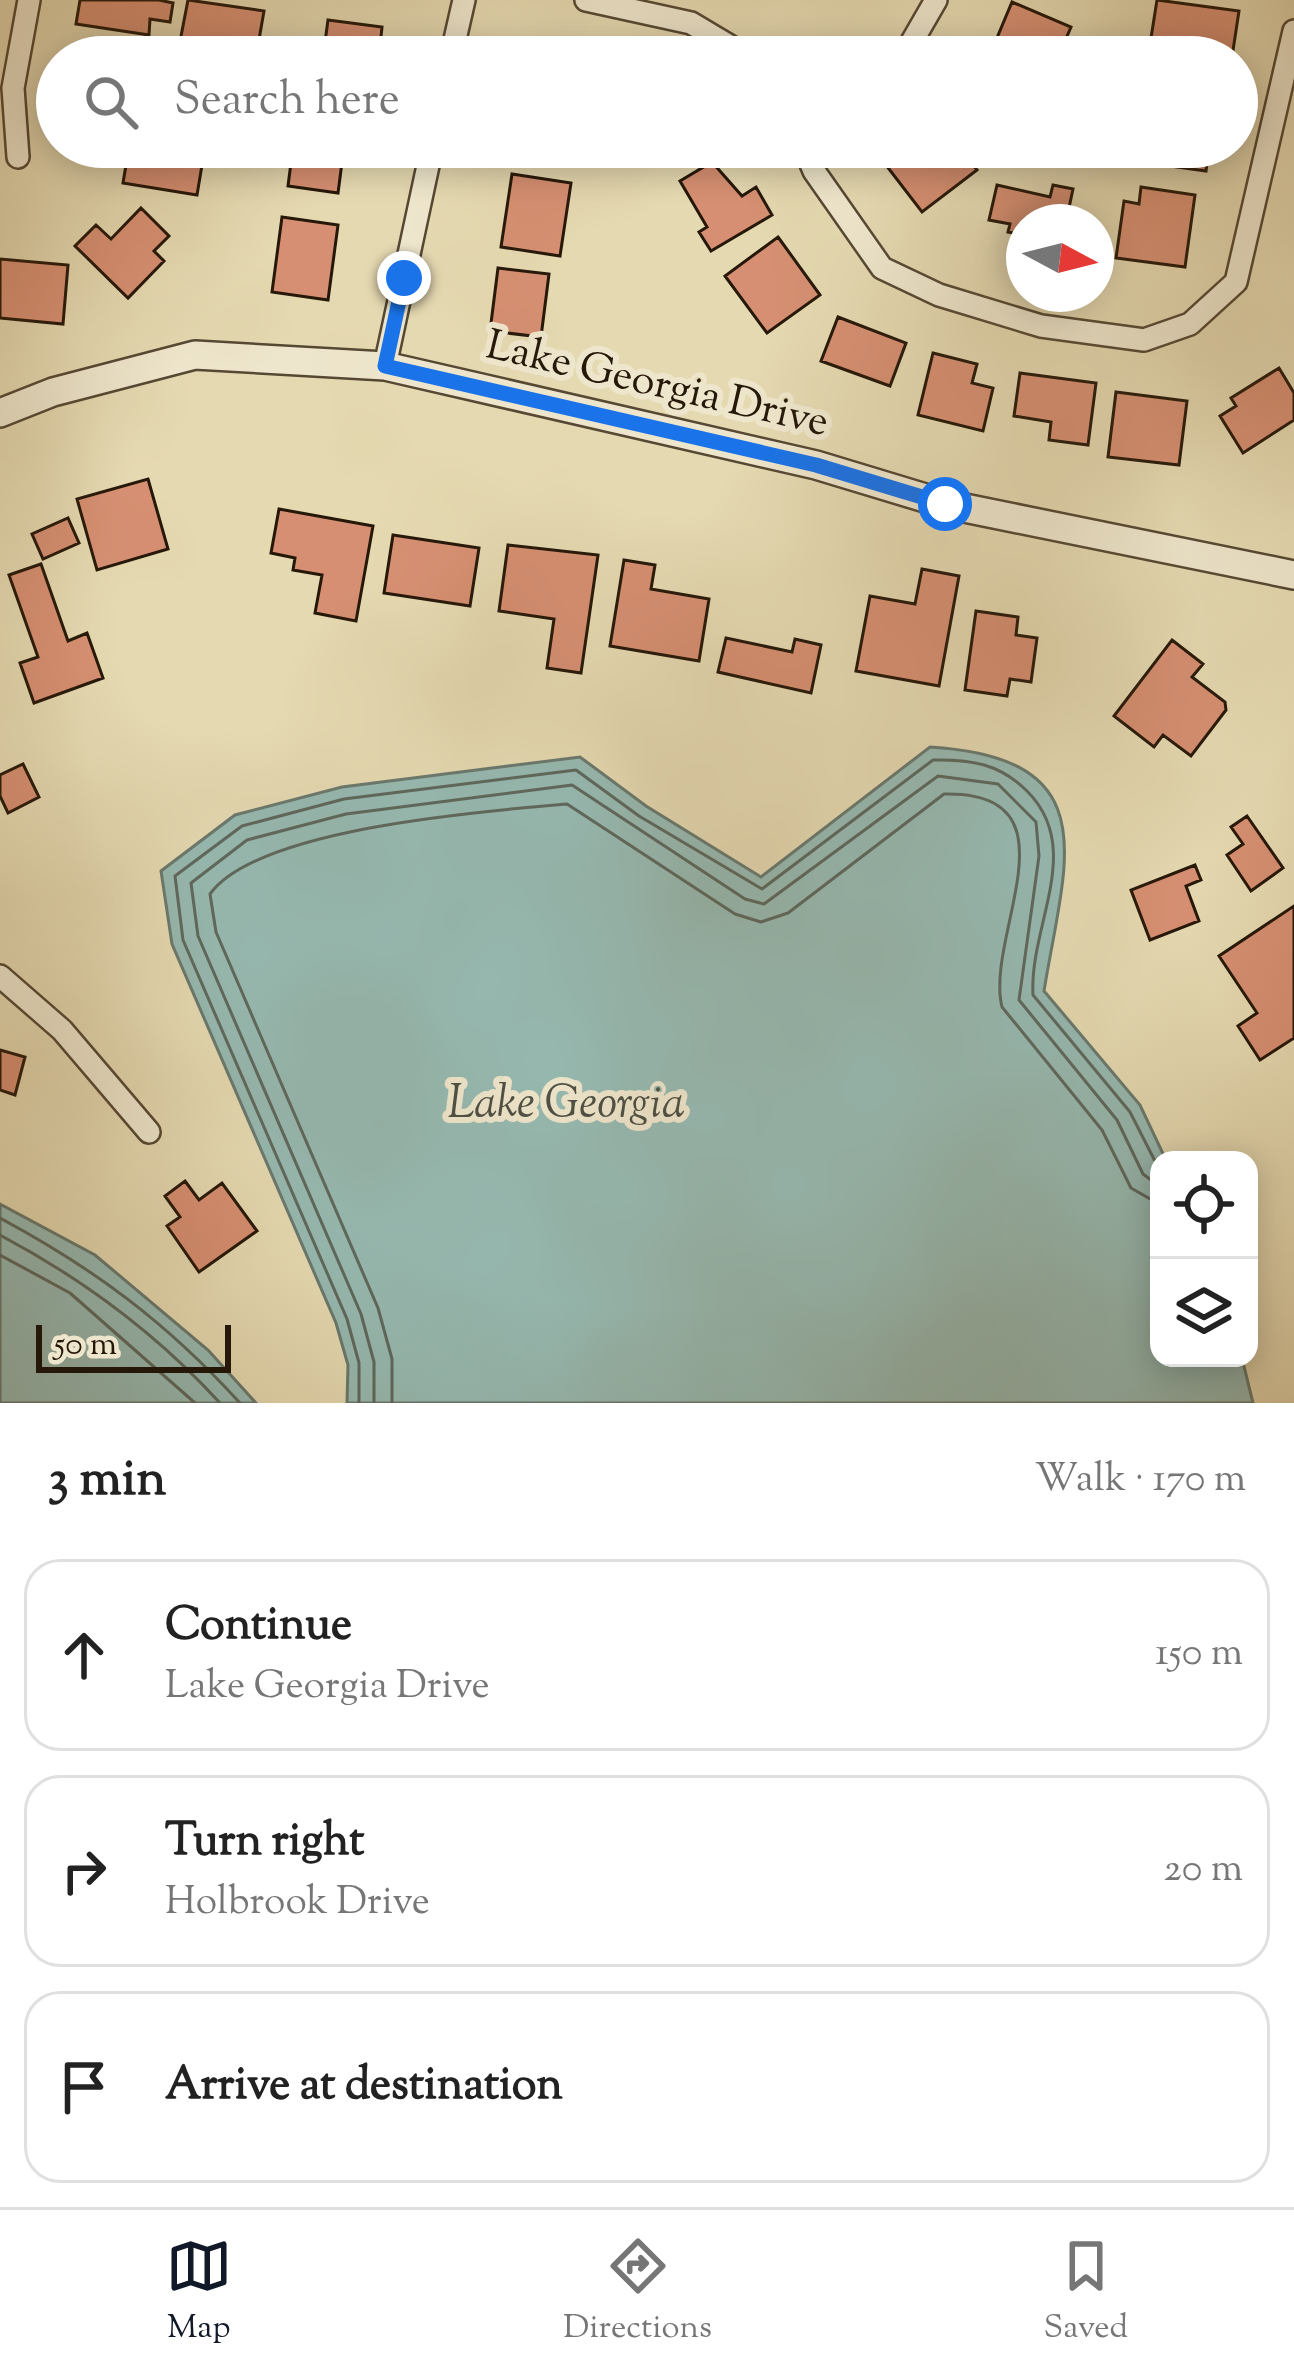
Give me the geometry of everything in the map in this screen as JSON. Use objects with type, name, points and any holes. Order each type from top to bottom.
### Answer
[{"type":"street","points":[[18,158],[13,88],[29,0]]},
{"type":"street","points":[[456,36],[464,0]]},
{"type":"street","points":[[586,0],[691,23],[713,36]]},
{"type":"street","points":[[915,36],[936,0]]},
{"type":"street","points":[[812,168],[882,268],[939,295],[1041,326],[1144,340],[1190,324],[1236,282],[1294,31]]},
{"type":"street","points":[[385,366],[427,168]]},
{"type":"street","name":"Lake Georgia Drive","points":[[0,413],[53,392],[195,355],[385,366],[816,465],[945,504],[1294,575]]},
{"type":"street","points":[[0,976],[62,1030],[149,1132]]},
{"type":"water","name":"Lake Georgia","points":[[930,747],[987,755],[1026,771],[1050,795],[1062,824],[1064,860],[1044,991],[1140,1105],[1162,1151],[1150,1151],[1150,1367],[1244,1367],[1253,1403],[347,1403],[348,1365],[336,1323],[172,944],[161,871],[235,815],[342,787],[580,757],[646,806],[761,877]]},
{"type":"water","points":[[0,1204],[95,1255],[208,1350],[256,1403],[0,1403]]},
{"type":"building","points":[[80,0],[173,3],[170,22],[150,19],[149,35],[76,24]]},
{"type":"building","points":[[188,0],[264,11],[260,36],[181,36]]},
{"type":"building","points":[[1157,0],[1239,11],[1235,36],[1151,36]]},
{"type":"building","points":[[1012,2],[1071,27],[1067,36],[998,36]]},
{"type":"building","points":[[328,20],[382,27],[381,36],[326,36]]},
{"type":"building","points":[[126,168],[202,168],[197,195],[123,183]]},
{"type":"building","points":[[290,168],[341,168],[338,193],[288,186]]},
{"type":"building","points":[[702,168],[717,168],[742,196],[756,187],[772,215],[711,251],[699,232],[707,227],[680,181]]},
{"type":"building","points":[[888,168],[975,168],[977,170],[922,212]]},
{"type":"building","points":[[512,174],[571,183],[560,256],[501,247]]},
{"type":"building","points":[[997,185],[1050,197],[1053,185],[1073,189],[1070,204],[1006,204],[1006,223],[989,220]]},
{"type":"building","points":[[1141,187],[1195,195],[1185,267],[1116,258],[1124,201],[1139,204]]},
{"type":"building","points":[[141,208],[169,236],[154,251],[164,261],[128,298],[75,246],[96,225],[111,239]]},
{"type":"building","points":[[282,217],[338,225],[328,300],[272,292]]},
{"type":"building","points":[[778,237],[820,295],[767,333],[725,276]]},
{"type":"building","points":[[0,259],[68,265],[63,324],[0,318]]},
{"type":"building","points":[[498,268],[549,274],[541,337],[490,331]]},
{"type":"building","points":[[838,317],[906,343],[890,386],[821,361]]},
{"type":"building","points":[[933,353],[977,364],[972,383],[993,388],[983,431],[918,415]]},
{"type":"building","points":[[1279,368],[1294,393],[1294,420],[1243,453],[1220,416],[1236,406],[1231,398]]},
{"type":"building","points":[[1020,373],[1096,383],[1088,445],[1049,440],[1051,422],[1014,416]]},
{"type":"building","points":[[1116,392],[1187,401],[1179,465],[1108,457]]},
{"type":"building","points":[[148,479],[168,549],[97,570],[77,499]]},
{"type":"building","points":[[279,509],[373,526],[356,621],[315,613],[322,575],[293,570],[295,558],[271,553]]},
{"type":"building","points":[[68,518],[79,543],[43,559],[32,534]]},
{"type":"building","points":[[393,535],[479,548],[470,606],[384,593]]},
{"type":"building","points":[[508,545],[598,555],[581,673],[547,668],[554,619],[499,611]]},
{"type":"building","points":[[624,560],[655,565],[651,589],[709,599],[699,661],[610,646]]},
{"type":"building","points":[[41,564],[68,641],[87,633],[103,678],[34,703],[20,663],[38,657],[9,575]]},
{"type":"building","points":[[922,569],[959,576],[939,686],[856,671],[870,596],[915,604]]},
{"type":"building","points":[[976,611],[1018,617],[1016,635],[1037,638],[1031,682],[1010,679],[1007,696],[965,690]]},
{"type":"building","points":[[726,638],[792,652],[795,639],[821,645],[811,693],[718,672]]},
{"type":"building","points":[[1172,640],[1203,664],[1192,677],[1225,702],[1226,710],[1191,756],[1163,735],[1154,747],[1114,716]]},
{"type":"building","points":[[23,764],[39,797],[8,813],[0,796],[0,775]]},
{"type":"building","points":[[1247,816],[1283,868],[1251,891],[1227,855],[1243,844],[1231,827]]},
{"type":"building","points":[[1195,865],[1201,880],[1186,886],[1199,921],[1150,940],[1131,890]]},
{"type":"building","points":[[1294,906],[1294,1038],[1260,1060],[1238,1026],[1257,1013],[1219,956]]},
{"type":"building","points":[[0,1050],[25,1057],[15,1095],[0,1090]]},
{"type":"building","points":[[185,1181],[199,1200],[222,1183],[257,1231],[199,1272],[167,1226],[180,1217],[165,1196]]},
{"type":"route","points":[[404,278],[385,366],[816,465],[945,504]]}]
